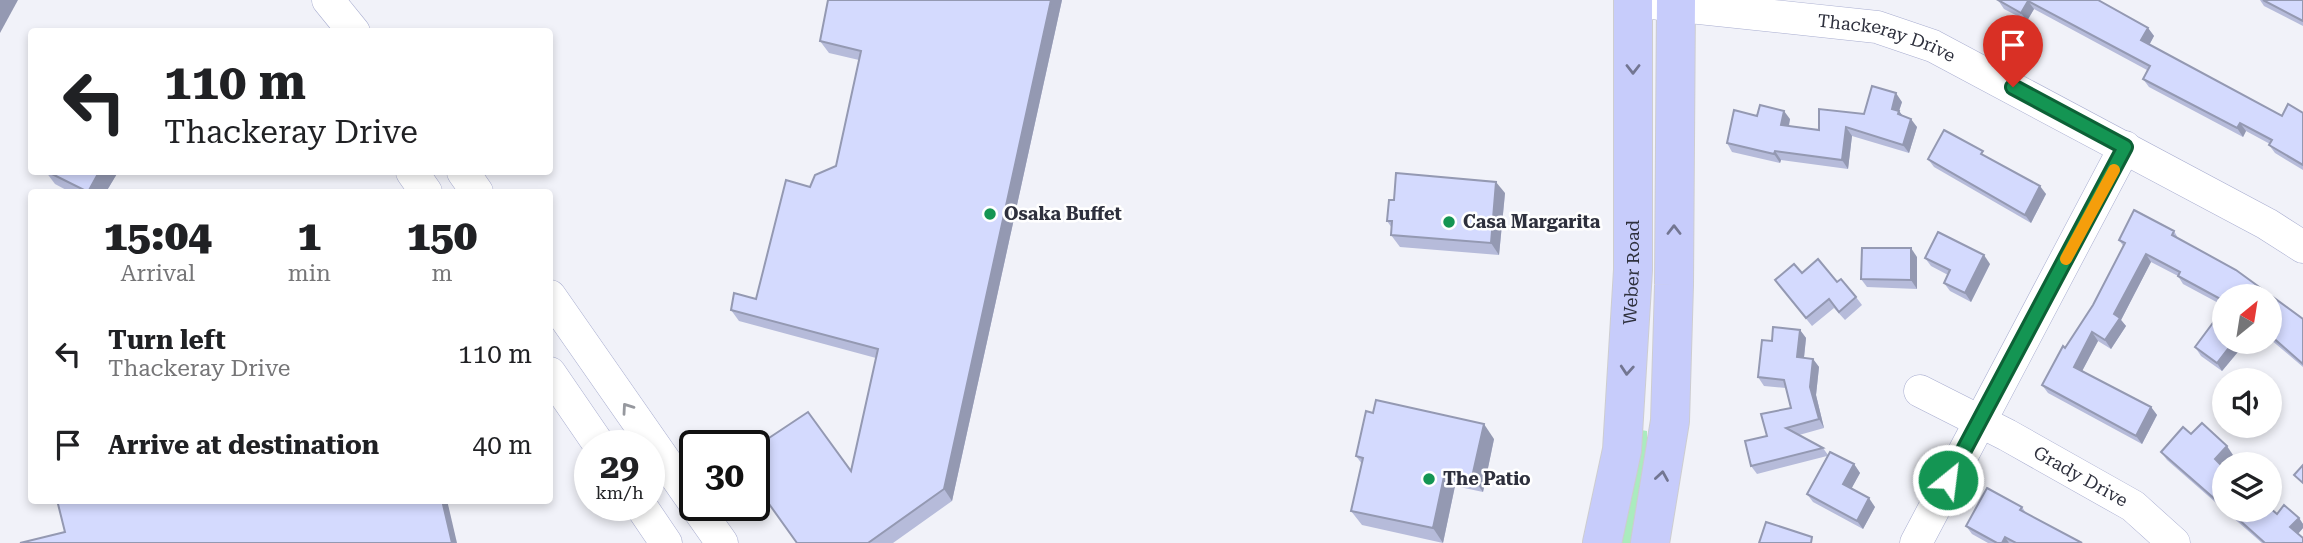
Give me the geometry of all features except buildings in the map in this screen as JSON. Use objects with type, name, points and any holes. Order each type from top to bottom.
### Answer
[{"type":"main road","name":"Weber Road","points":[[1602,543],[1622,450],[1633,270],[1633,0]]},
{"type":"main road","points":[[1650,543],[1670,421],[1674,285],[1675,3]]},
{"type":"street","name":"Thackeray Drive","points":[[1633,0],[1877,27],[1933,46],[2267,223],[2303,247]]},
{"type":"street","points":[[1916,543],[2125,147]]},
{"type":"street","points":[[553,300],[679,482]]},
{"type":"street","points":[[553,377],[589,430]]},
{"type":"street","name":"Grady Drive","points":[[1920,391],[1980,421],[2133,506],[2174,543]]},
{"type":"street","points":[[651,521],[666,543]]},
{"type":"street","points":[[706,521],[722,543]]},
{"type":"green space","points":[[1641,430],[1647,431],[1647,460],[1635,543],[1618,543]]},
{"type":"slow traffic","points":[[2066,259],[2114,170]]},
{"type":"place","name":"Osaka Buffet","points":[[990,214]]},
{"type":"place","name":"Casa Margarita","points":[[1449,222]]},
{"type":"place","name":"The Patio","points":[[1429,479]]},
{"type":"route","points":[[1948,480],[2125,147],[2013,87]]}]
